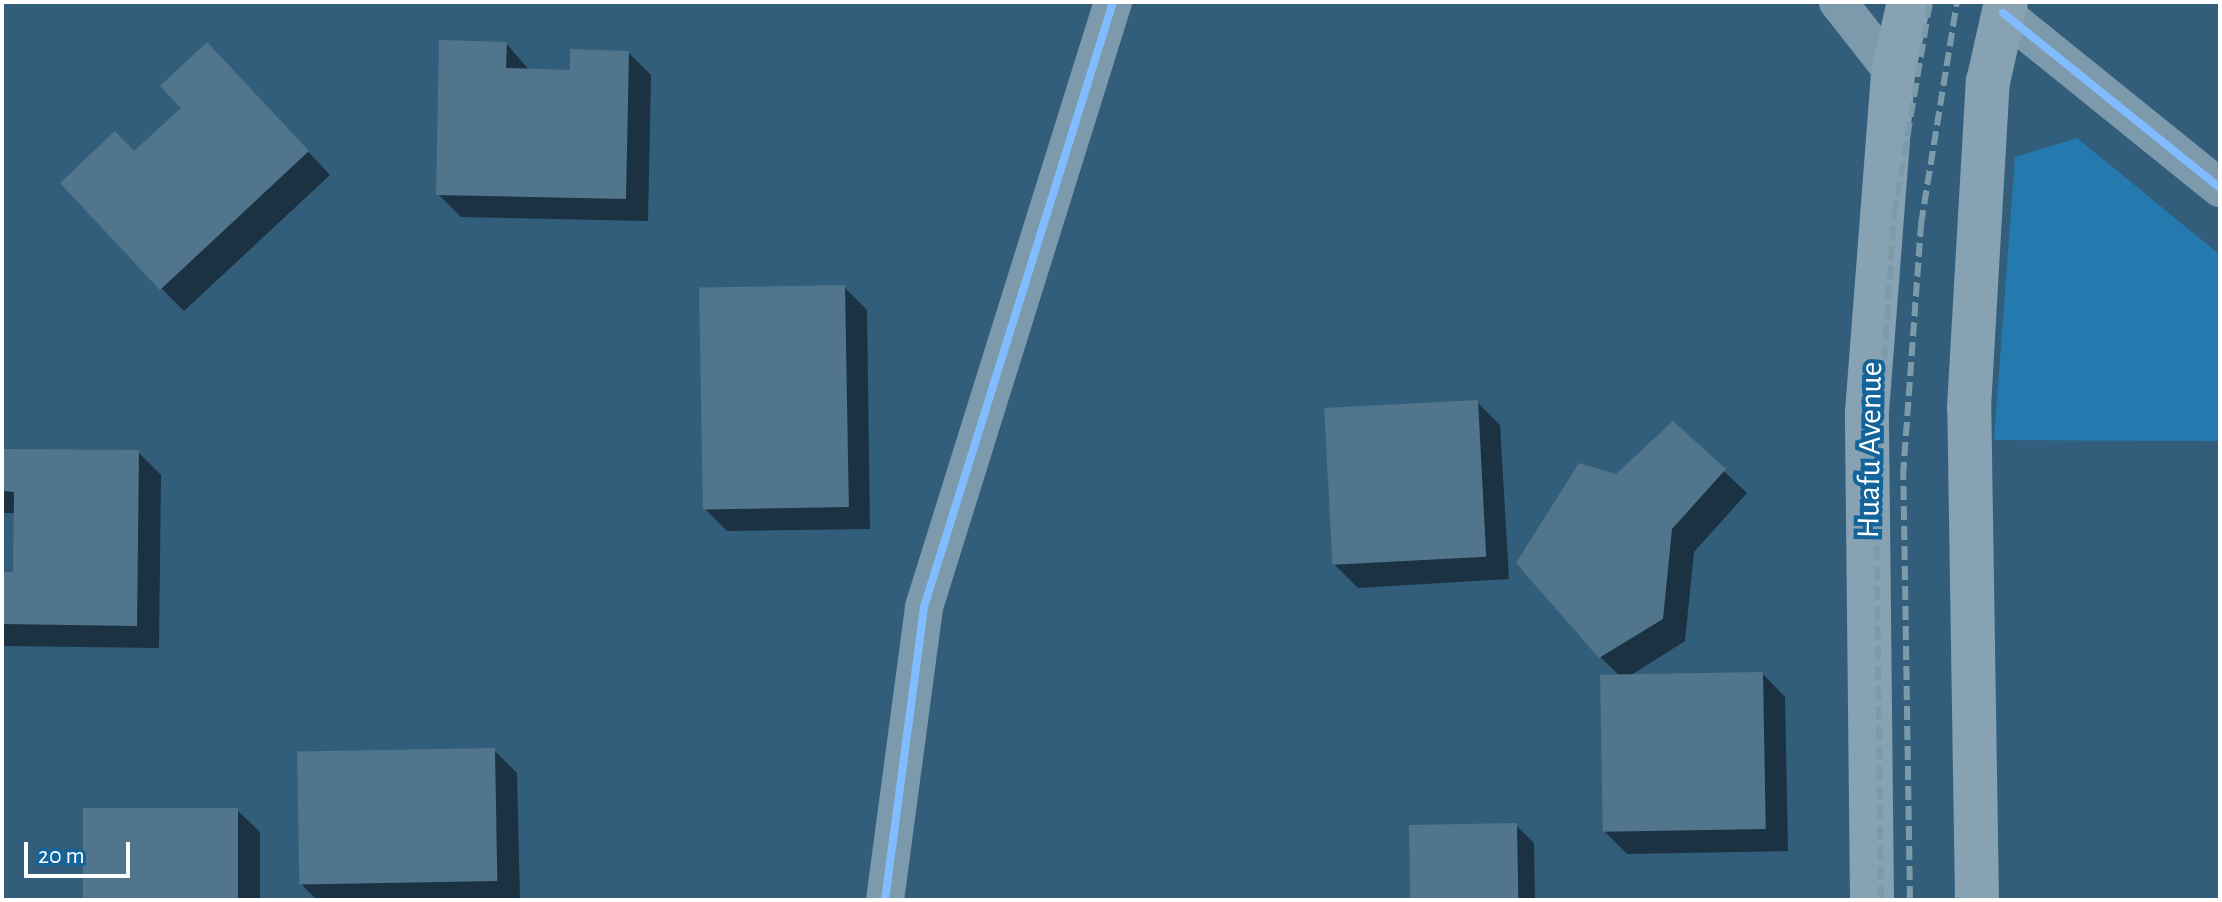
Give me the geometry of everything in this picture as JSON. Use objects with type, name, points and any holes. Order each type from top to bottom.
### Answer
[{"type":"main road","name":"Huafu Avenue","points":[[1872,900],[1867,412],[1893,72],[1909,2]]},
{"type":"main road","points":[[1977,900],[1969,407],[1988,82],[2004,7]]},
{"type":"street","points":[[885,900],[924,607],[1113,2]]},
{"type":"street","points":[[1838,2],[1893,72]]},
{"type":"street","points":[[2004,7],[2220,188]]},
{"type":"shaded area","points":[[2077,138],[2220,255],[2220,441],[1994,440],[2015,157]]},
{"type":"building","points":[[439,40],[507,42],[506,68],[570,70],[570,49],[629,51],[626,199],[436,195]]},
{"type":"building","points":[[207,42],[309,151],[160,290],[60,183],[115,131],[134,151],[181,108],[160,86]]},
{"type":"building","points":[[845,285],[849,507],[703,510],[699,288]]},
{"type":"building","points":[[1478,400],[1486,557],[1332,565],[1324,408]]},
{"type":"building","points":[[1673,421],[1726,469],[1672,529],[1663,619],[1599,658],[1516,563],[1579,463],[1616,474]]},
{"type":"building","points":[[2,449],[139,450],[137,626],[2,624],[2,572],[13,572],[14,492],[2,491]]},
{"type":"building","points":[[1763,672],[1766,829],[1603,832],[1600,675]]},
{"type":"building","points":[[495,748],[497,881],[299,884],[297,751]]},
{"type":"building","points":[[83,808],[238,808],[238,900],[83,900]]},
{"type":"building","points":[[1517,823],[1518,900],[1410,900],[1409,825]]},
{"type":"railway","points":[[1881,900],[1876,479],[1894,215],[1930,2]]},
{"type":"railway","points":[[1910,900],[1903,476],[1921,224],[1957,2]]},
{"type":"cycle path","points":[[885,900],[924,607],[1113,2]]},
{"type":"cycle path","points":[[2003,13],[2220,188]]}]
